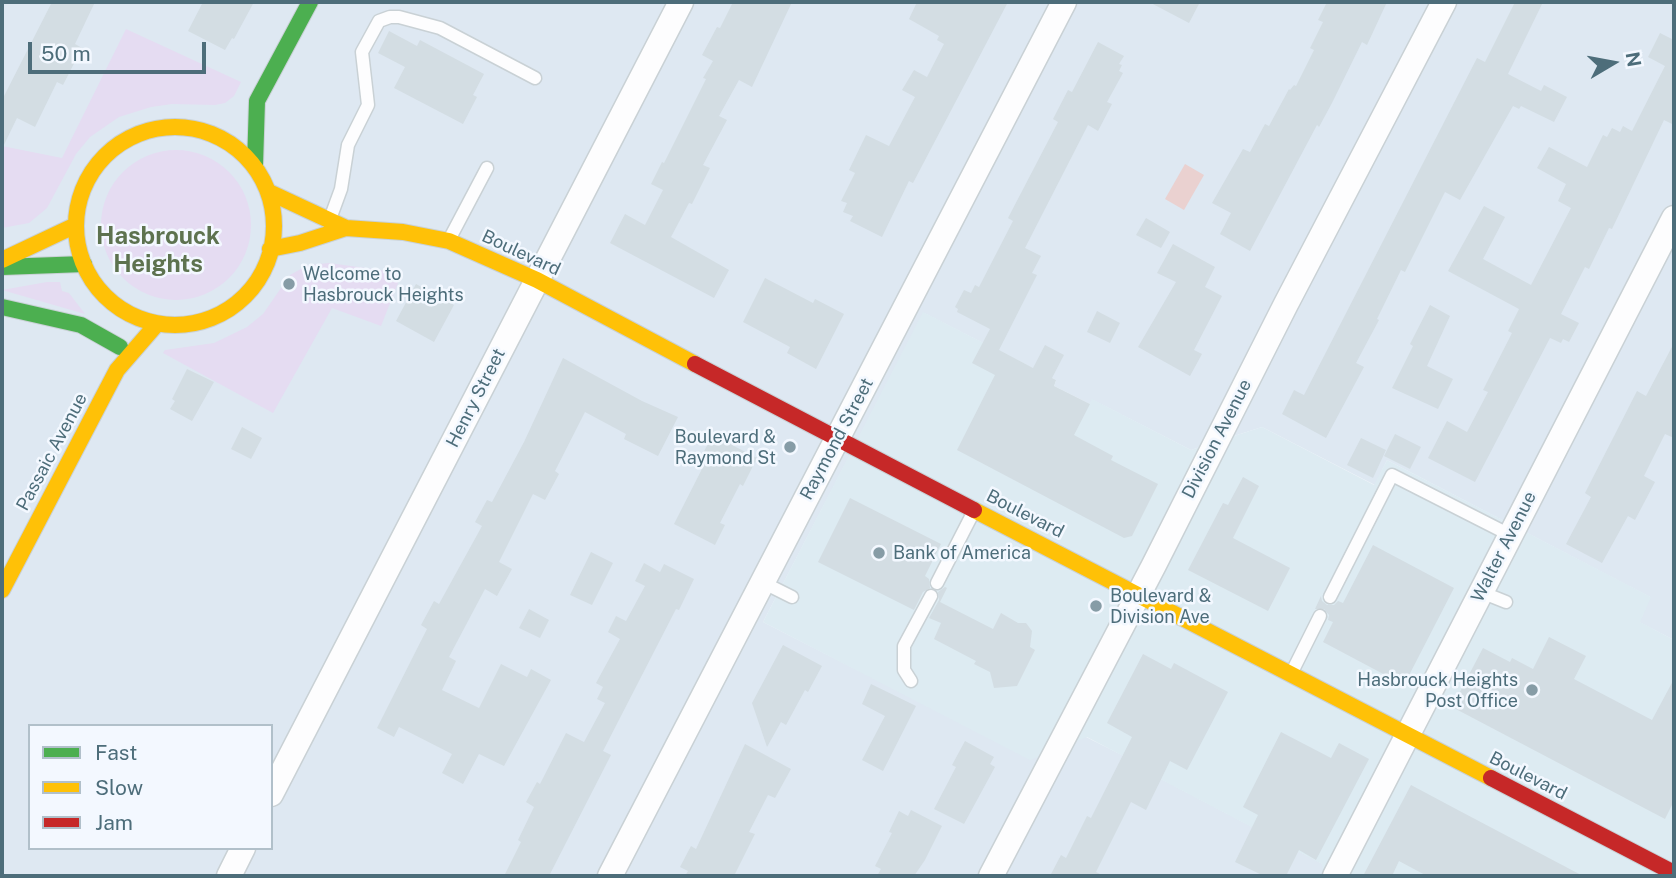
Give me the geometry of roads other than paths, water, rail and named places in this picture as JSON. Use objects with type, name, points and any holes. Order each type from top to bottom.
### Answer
[{"type":"street","points":[[255,165],[257,101],[310,2]]},
{"type":"street","name":"Henry Street","points":[[273,790],[681,2]]},
{"type":"street","name":"Raymond Street","points":[[610,876],[1064,2]]},
{"type":"street","name":"Division Avenue","points":[[991,876],[1444,2]]},
{"type":"street","points":[[203,130],[257,101]]},
{"type":"street","points":[[2,307],[81,325],[123,330],[193,323],[213,317],[235,302],[257,281],[277,222],[271,193],[255,165],[238,148],[203,130],[167,130],[135,136],[120,144],[97,166],[78,201],[76,225],[84,264],[94,286],[114,306],[123,330]]},
{"type":"street","name":"Boulevard","points":[[271,193],[345,228],[403,232],[449,241],[537,280],[1407,736],[1670,869]]},
{"type":"street","name":"Walter Avenue","points":[[1335,876],[1674,218]]},
{"type":"street","points":[[2,260],[76,225]]},
{"type":"street","name":"Boulevard","points":[[270,249],[300,243],[345,228]]},
{"type":"street","points":[[2,267],[84,264]]},
{"type":"street","name":"Passaic Avenue","points":[[2,590],[117,370],[156,325]]},
{"type":"street","name":"Passaic Avenue","points":[[117,370],[123,330]]},
{"type":"street","points":[[229,876],[242,850]]},
{"type":"lane","points":[[329,222],[341,189],[348,145],[368,105],[362,52],[376,24],[390,17],[399,17],[440,28],[535,78]]},
{"type":"lane","points":[[449,241],[487,168]]},
{"type":"lane","points":[[1330,597],[1392,475],[1510,535]]},
{"type":"lane","points":[[937,583],[974,510]]},
{"type":"lane","points":[[762,582],[792,597]]},
{"type":"lane","points":[[1481,592],[1507,603]]},
{"type":"lane","points":[[911,681],[905,670],[904,646],[930,596]]},
{"type":"lane","points":[[1291,674],[1320,616]]},
{"type":"place","name":"Welcome to Hasbrouck Heights","points":[[289,284]]},
{"type":"place","name":"Boulevard & Raymond St","points":[[790,447]]},
{"type":"place","name":"Bank of America","points":[[879,553]]},
{"type":"place","name":"Boulevard & Division Ave","points":[[1096,606]]},
{"type":"place","name":"Hasbrouck Heights Post Office","points":[[1532,690]]},
{"type":"district","name":"Hasbrouck Heights","points":[[158,251]]}]
